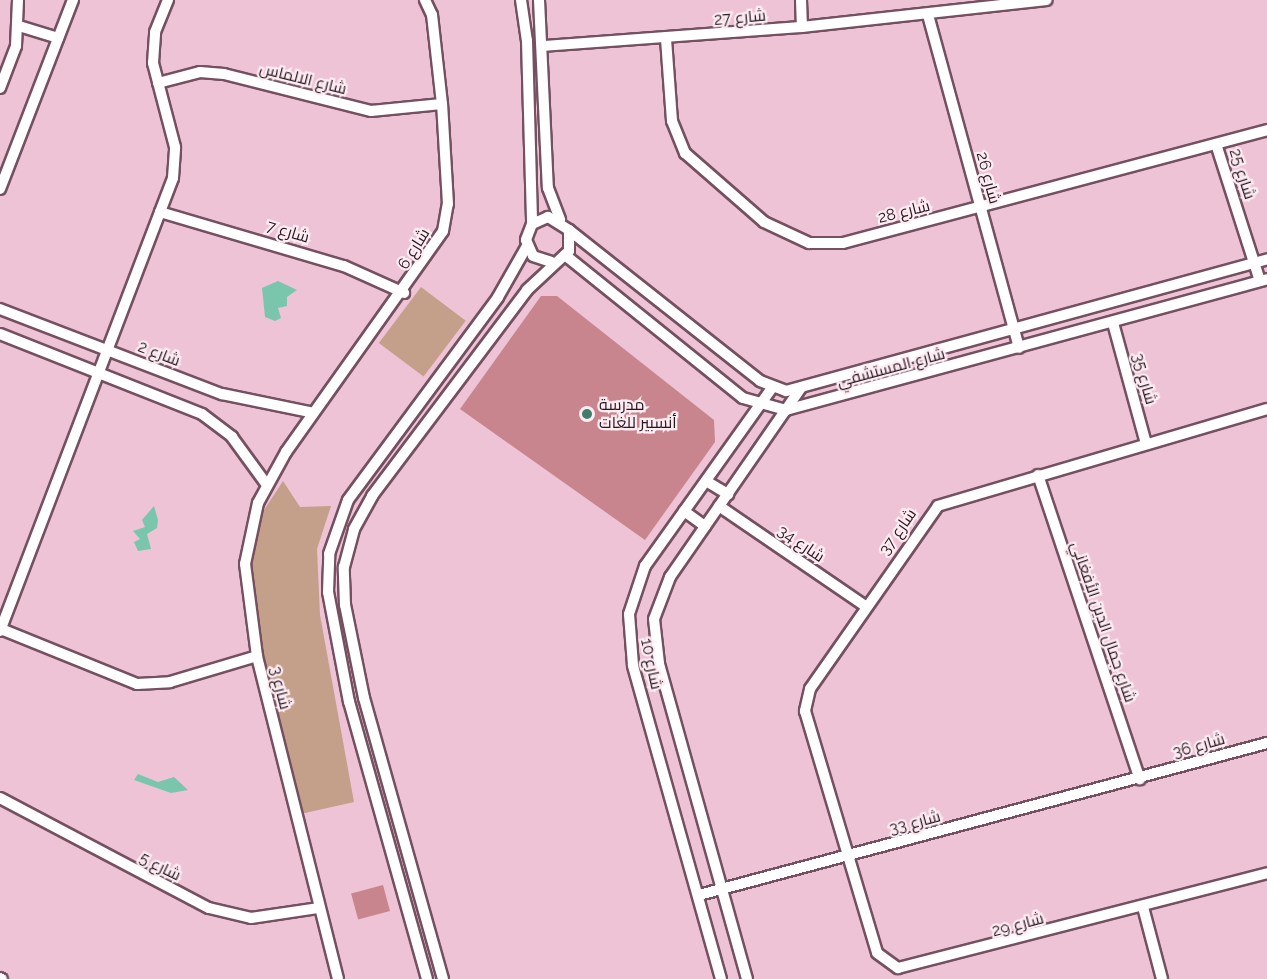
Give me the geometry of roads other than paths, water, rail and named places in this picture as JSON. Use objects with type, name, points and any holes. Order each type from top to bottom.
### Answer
[{"type":"street","points":[[0,88],[19,26],[18,0]]},
{"type":"street","points":[[0,189],[73,0]]},
{"type":"street","points":[[168,0],[153,47],[158,83],[176,163],[160,212],[0,630],[137,684],[170,682],[257,656]]},
{"type":"street","name":"شارع 6","points":[[310,412],[404,292],[446,221],[442,104],[432,15],[425,0]]},
{"type":"street","points":[[427,979],[376,809],[328,592],[333,535],[358,484],[498,297],[527,246],[532,224],[527,40],[521,0]]},
{"type":"street","points":[[539,0],[548,188],[560,220],[569,230],[772,388]]},
{"type":"street","points":[[801,0],[802,27]]},
{"type":"street","name":"شارع 27","points":[[543,46],[666,39],[802,27],[928,15],[1047,0]]},
{"type":"street","name":"شارع 26","points":[[928,15],[1019,348]]},
{"type":"street","points":[[19,26],[58,38]]},
{"type":"street","name":"شارع 28","points":[[666,39],[672,121],[685,153],[781,234],[809,243],[843,243],[1267,130]]},
{"type":"street","name":"شارع الالماس","points":[[158,83],[200,72],[224,74],[371,111],[442,104]]},
{"type":"street","name":"شارع 25","points":[[1216,144],[1254,262],[1264,280]]},
{"type":"street","name":"شارع 7","points":[[160,212],[333,262],[404,292]]},
{"type":"street","points":[[532,224],[548,217],[560,220]]},
{"type":"street","points":[[443,979],[391,805],[345,605],[348,548],[372,496],[551,262],[565,255],[569,230]]},
{"type":"street","points":[[527,246],[538,260],[551,262]]},
{"type":"street","name":"شارع المستشفي","points":[[565,255],[759,406],[786,410],[1113,323],[1264,280]]},
{"type":"street","name":"شارع المستشفي","points":[[772,388],[800,390],[1267,259]]},
{"type":"street","name":"شارع 2","points":[[0,309],[239,399],[310,412]]},
{"type":"street","name":"شارع 35","points":[[1113,323],[1146,444]]},
{"type":"street","points":[[0,334],[99,372],[218,423],[267,485]]},
{"type":"street","name":"شارع 10","points":[[722,979],[630,640],[635,590],[684,511],[772,388]]},
{"type":"street","name":"شارع 10","points":[[747,979],[655,641],[660,598],[705,526],[800,390]]},
{"type":"street","name":"شارع 37","points":[[847,856],[806,699],[865,606],[938,506],[1267,409]]},
{"type":"street","name":"شارع 3","points":[[310,412],[267,485],[245,564],[257,656],[338,979]]},
{"type":"street","name":"شارع جمال الدين الأفغاني","points":[[1038,475],[1140,779]]},
{"type":"street","points":[[706,481],[728,494]]},
{"type":"street","name":"شارع 34","points":[[719,506],[865,606]]},
{"type":"street","points":[[684,511],[705,526]]},
{"type":"street","name":"شارع 36","points":[[1140,779],[1267,743]]},
{"type":"street","name":"شارع 33","points":[[699,895],[1140,779]]},
{"type":"street","name":"شارع 5","points":[[0,798],[209,908],[262,918],[319,908]]},
{"type":"street","points":[[376,809],[391,805]]},
{"type":"street","name":"شارع 29","points":[[847,856],[877,953],[897,968],[1143,907],[1267,873]]},
{"type":"street","points":[[1143,907],[1162,979]]},
{"type":"place","name":"مدرسة أنسبير للغات","points":[[587,414]]}]
